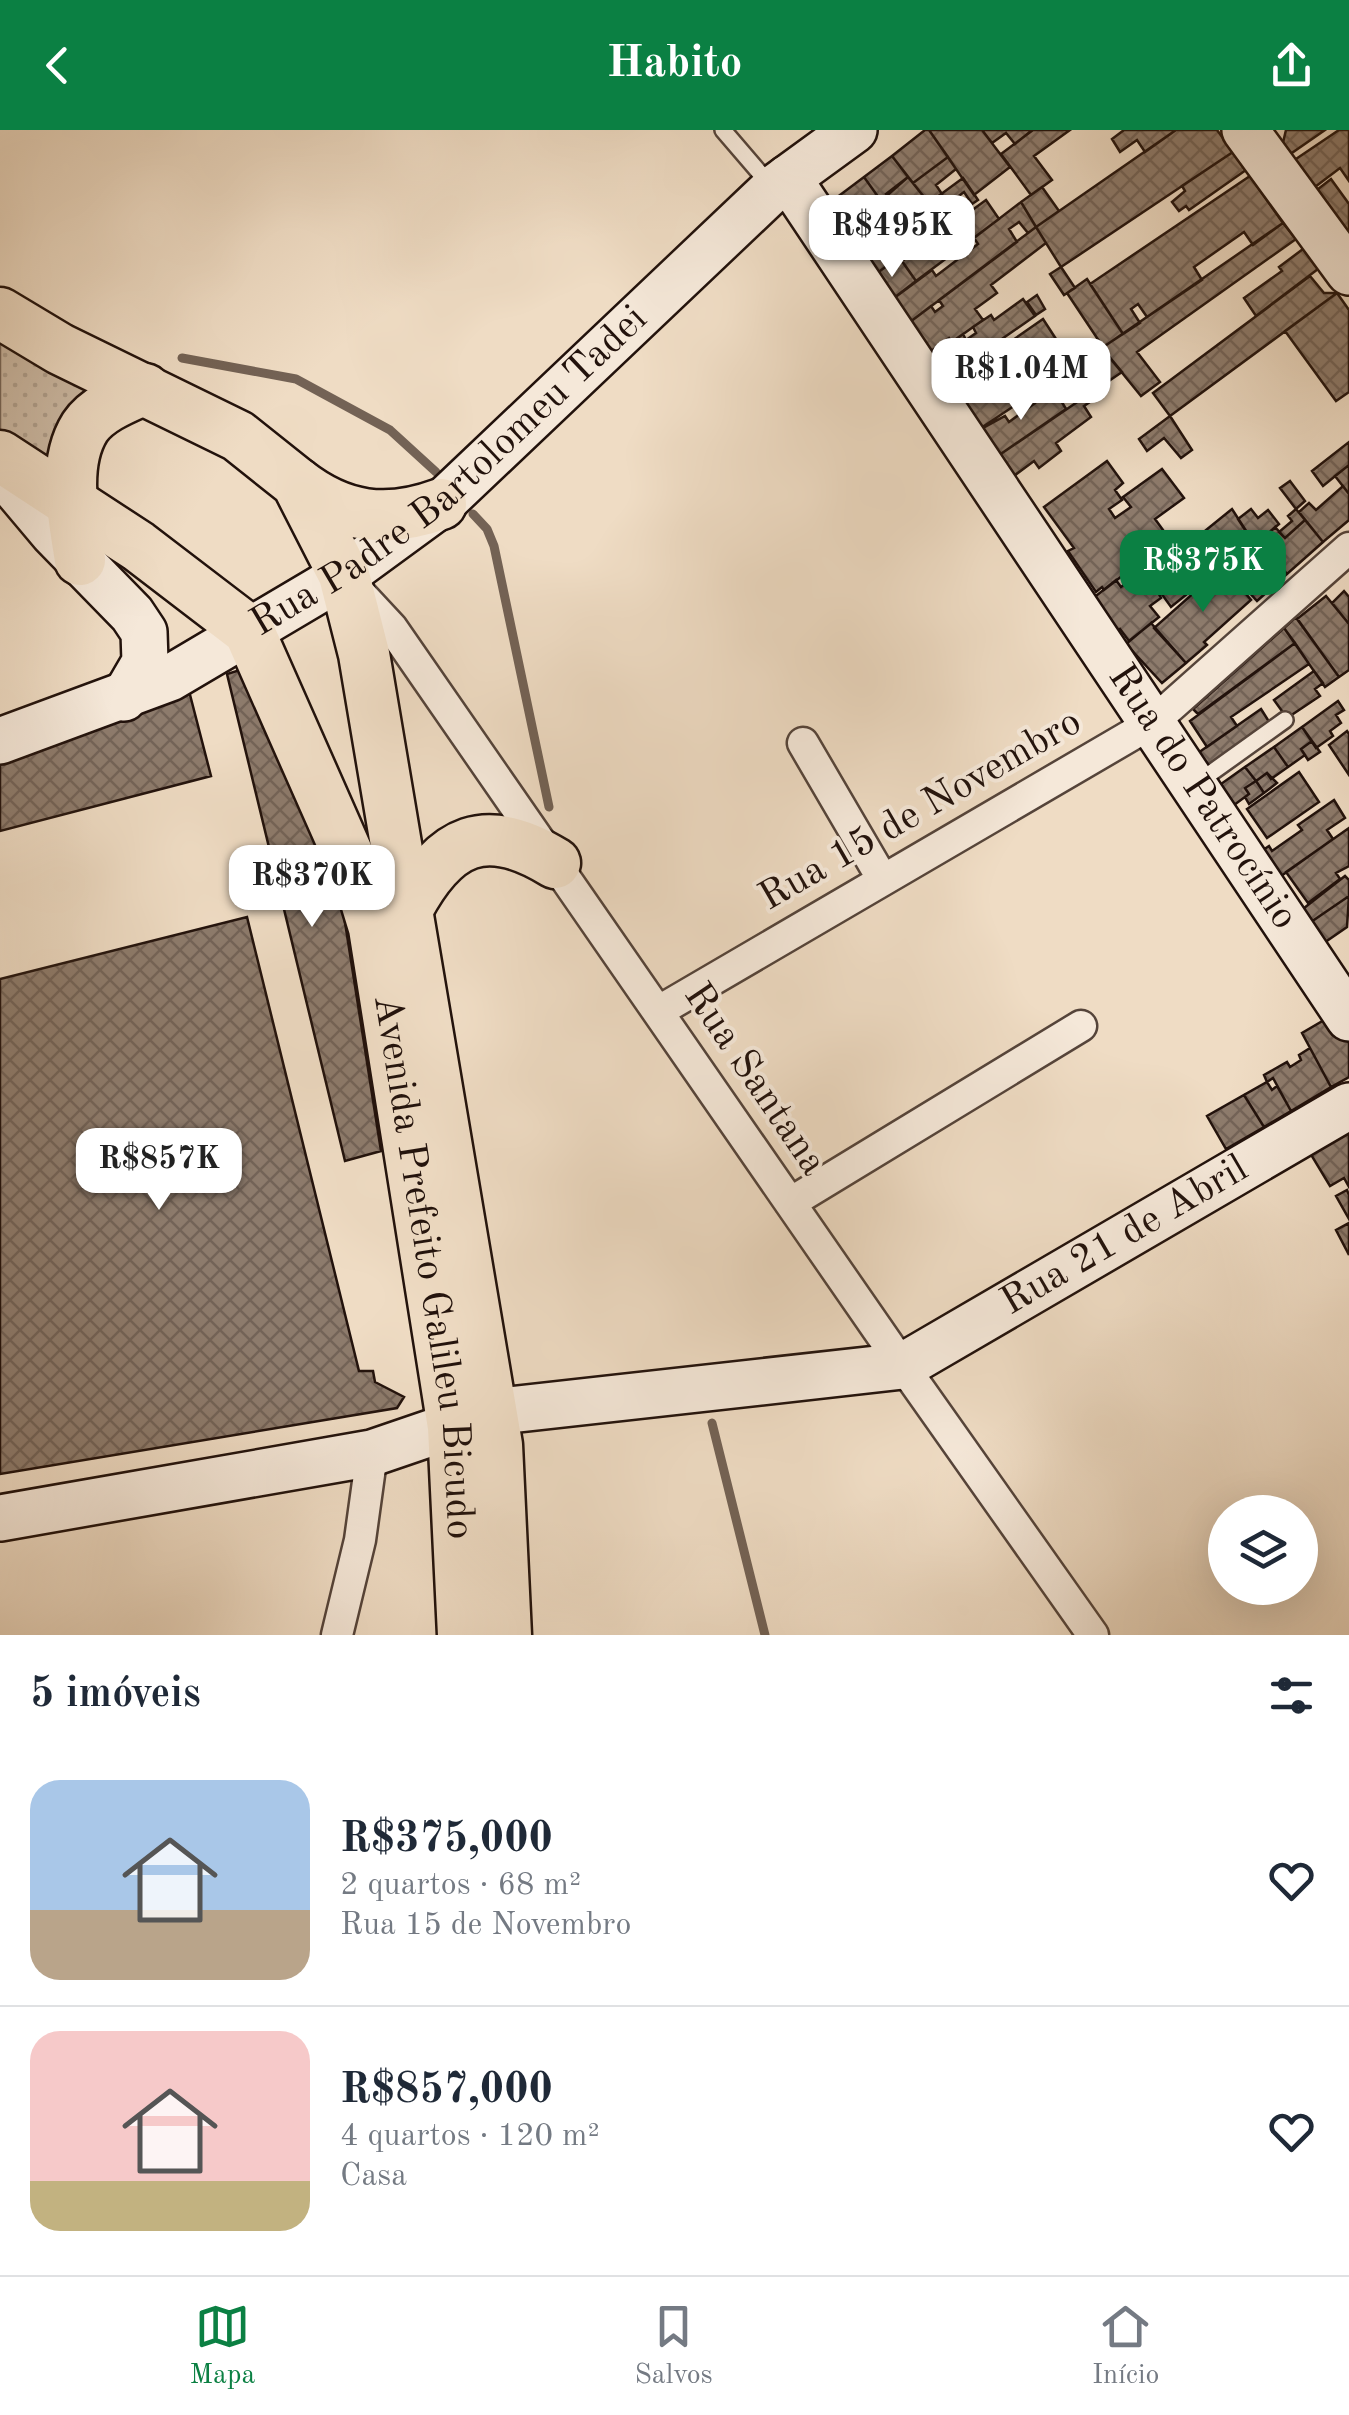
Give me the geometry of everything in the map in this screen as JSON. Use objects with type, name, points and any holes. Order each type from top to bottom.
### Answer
[{"type":"main road","name":"Avenida Prefeito Galileu Bicudo","points":[[0,314],[60,349],[238,436],[297,483],[344,575],[364,654],[408,908],[472,1419],[463,1635]]},
{"type":"main road","points":[[80,560],[72,501],[74,462],[85,426],[102,410],[145,389]]},
{"type":"main road","name":"Avenida Prefeito Galileu Bicudo","points":[[0,456],[138,546],[249,631],[368,906],[472,1419]]},
{"type":"main road","points":[[297,483],[318,499],[366,516],[417,513],[441,504]]},
{"type":"main road","points":[[408,908],[433,867],[464,846],[482,840],[521,844],[555,863]]},
{"type":"main road","points":[[472,1419],[498,1463],[506,1635]]},
{"type":"street","name":"Rua Padre Bartolomeu Tadei","points":[[0,741],[170,678],[344,575],[441,504],[781,184],[854,130]]},
{"type":"street","points":[[1246,130],[1349,272]]},
{"type":"street","name":"Rua do Patrocínio","points":[[781,184],[1152,723],[1349,1018]]},
{"type":"street","points":[[0,470],[144,632],[146,662],[124,698]]},
{"type":"street","name":"Rua 15 de Novembro","points":[[659,1011],[1152,723],[1349,548]]},
{"type":"street","name":"Rua Santana","points":[[344,575],[392,628],[1093,1635]]},
{"type":"street","points":[[803,743],[883,880]]},
{"type":"street","points":[[790,1203],[1081,1026]]},
{"type":"street","name":"Rua 21 de Abril","points":[[903,1366],[1349,1106]]},
{"type":"street","points":[[0,1518],[372,1453],[472,1419],[903,1366]]},
{"type":"street","points":[[337,1635],[360,1540],[372,1453]]},
{"type":"lane","points":[[723,130],[781,184]]},
{"type":"lane","points":[[1194,786],[1285,720]]},
{"type":"shaded area","points":[[0,335],[100,391],[49,470],[0,439]]},
{"type":"building","points":[[929,130],[948,157],[913,183],[892,156]]},
{"type":"building","points":[[929,130],[982,130],[1010,167],[974,195]]},
{"type":"building","points":[[982,130],[1031,131],[1015,144],[1006,133],[992,143]]},
{"type":"building","points":[[1033,130],[1070,130],[1034,156],[1052,180],[1031,195],[1001,154]]},
{"type":"building","points":[[1124,130],[1176,130],[1145,152],[1137,140],[1120,152],[1112,139]]},
{"type":"building","points":[[1176,130],[1217,130],[1233,152],[1061,267],[1036,227]]},
{"type":"building","points":[[1286,130],[1325,130],[1286,157],[1281,151]]},
{"type":"building","points":[[1339,130],[1349,130],[1349,181],[1340,168],[1311,190],[1290,163]]},
{"type":"building","points":[[1233,152],[1246,170],[1189,210],[1186,206],[1179,211],[1172,202],[1185,191],[1182,186]]},
{"type":"building","points":[[892,156],[908,177],[881,201],[864,177]]},
{"type":"building","points":[[948,157],[956,169],[936,185],[942,194],[928,202],[913,183]]},
{"type":"building","points":[[1250,176],[1283,223],[1253,245],[1244,232],[1194,267],[1202,280],[1147,317],[1138,304],[1131,309],[1140,323],[1123,334],[1090,284]]},
{"type":"building","points":[[864,177],[896,222],[859,248],[828,204]]},
{"type":"building","points":[[908,177],[928,202],[904,220],[886,194]]},
{"type":"building","points":[[963,178],[978,200],[972,204],[964,192],[940,210],[933,200]]},
{"type":"building","points":[[1331,179],[1349,204],[1349,242],[1313,193]]},
{"type":"building","points":[[1042,187],[1059,211],[1036,227],[1021,202]]},
{"type":"building","points":[[986,200],[999,219],[916,281],[902,261]]},
{"type":"building","points":[[1021,202],[1036,227],[1028,233],[1019,222],[1009,229],[1017,242],[902,328],[886,304],[932,270],[936,276],[978,244],[974,238]]},
{"type":"building","points":[[928,208],[941,226],[869,279],[854,256]]},
{"type":"building","points":[[1283,223],[1296,239],[1137,352],[1160,382],[1141,396],[1102,348]]},
{"type":"building","points":[[1036,227],[1046,243],[991,285],[997,293],[975,309],[983,320],[923,357],[902,328],[931,306],[935,312],[943,306],[939,300]]},
{"type":"building","points":[[1303,249],[1318,269],[1256,316],[1244,298],[1282,271],[1279,267]]},
{"type":"building","points":[[899,257],[916,281],[886,304],[869,279]]},
{"type":"building","points":[[1061,267],[1075,288],[1064,295],[1050,274]]},
{"type":"building","points":[[1310,276],[1324,293],[1337,293],[1170,416],[1153,393]]},
{"type":"building","points":[[1087,279],[1123,334],[1103,347],[1067,293]]},
{"type":"building","points":[[1337,293],[1349,310],[1349,392],[1336,401],[1285,331]]},
{"type":"building","points":[[1037,295],[1045,309],[1036,315],[1027,302]]},
{"type":"building","points":[[1023,299],[1035,316],[940,382],[927,364],[936,359],[933,355],[963,334],[966,340],[976,333],[973,327],[991,315],[994,320]]},
{"type":"building","points":[[1043,319],[1069,359],[1013,397],[1017,404],[981,428],[947,377],[983,352],[987,358]]},
{"type":"building","points":[[1102,348],[1122,372],[1100,387],[1082,361]]},
{"type":"building","points":[[1050,382],[1066,409],[992,460],[974,433],[1005,416],[1009,422],[1035,403],[1031,395]]},
{"type":"building","points":[[1089,394],[1093,400],[1084,406],[1091,417],[1056,443],[1061,451],[1039,468],[1034,461],[1007,481],[992,460]]},
{"type":"building","points":[[1170,416],[1192,450],[1181,458],[1164,438],[1147,451],[1139,439]]},
{"type":"building","points":[[1349,442],[1349,465],[1323,486],[1312,471]]},
{"type":"building","points":[[1107,461],[1123,483],[1115,490],[1122,500],[1109,509],[1115,518],[1131,507],[1123,497],[1162,469],[1184,498],[1155,519],[1179,552],[1232,509],[1252,540],[1187,594],[1166,562],[1172,559],[1162,545],[1104,590],[1102,587],[1096,592],[1068,551],[1074,548],[1044,507]]},
{"type":"building","points":[[1349,465],[1349,494],[1335,476]]},
{"type":"building","points":[[1290,481],[1305,501],[1296,509],[1280,488]]},
{"type":"building","points":[[1343,486],[1349,494],[1349,520],[1323,542],[1299,512],[1309,503],[1316,510]]},
{"type":"building","points":[[1251,509],[1258,518],[1268,510],[1279,524],[1255,545],[1238,519]]},
{"type":"building","points":[[1296,509],[1305,520],[1285,538],[1279,532],[1292,521],[1288,516]]},
{"type":"building","points":[[1305,520],[1323,542],[1287,574],[1259,542],[1275,527],[1285,538]]},
{"type":"building","points":[[1259,542],[1287,574],[1257,601],[1239,581],[1248,572],[1242,565],[1252,557],[1247,552]]},
{"type":"building","points":[[1247,552],[1252,557],[1242,565],[1248,572],[1240,579],[1230,566]]},
{"type":"building","points":[[1151,558],[1157,566],[1148,574],[1161,598],[1150,606],[1159,617],[1129,641],[1120,629],[1110,636],[1087,603],[1116,580],[1121,587],[1129,581],[1125,577]]},
{"type":"building","points":[[1223,567],[1251,600],[1186,663],[1154,628]]},
{"type":"building","points":[[1171,570],[1187,594],[1171,607],[1161,593],[1168,587],[1161,578]]},
{"type":"building","points":[[1344,591],[1349,597],[1349,624],[1332,603]]},
{"type":"building","points":[[1326,596],[1349,624],[1349,670],[1339,677],[1297,619]]},
{"type":"building","points":[[1296,617],[1339,677],[1325,687],[1284,628]]},
{"type":"building","points":[[1151,623],[1186,663],[1162,683],[1126,644]]},
{"type":"building","points":[[1284,628],[1295,643],[1198,714],[1193,709]]},
{"type":"building","points":[[1295,643],[1309,664],[1231,717],[1237,726],[1207,747],[1190,721]]},
{"type":"building","points":[[243,669],[341,897],[381,1151],[345,1161],[227,674]]},
{"type":"building","points":[[1314,671],[1323,683],[1315,689],[1320,696],[1287,718],[1274,700]]},
{"type":"building","points":[[188,687],[211,776],[0,831],[0,756]]},
{"type":"building","points":[[1338,701],[1344,710],[1336,715],[1341,723],[1330,731],[1333,736],[1316,748],[1302,727]]},
{"type":"building","points":[[1261,709],[1273,728],[1206,771],[1195,755]]},
{"type":"building","points":[[1302,727],[1312,741],[1301,749],[1305,755],[1288,767],[1274,747]]},
{"type":"building","points":[[1347,731],[1349,734],[1349,775],[1329,745]]},
{"type":"building","points":[[1312,741],[1320,752],[1308,760],[1301,749]]},
{"type":"building","points":[[1274,747],[1288,767],[1271,779],[1267,773],[1256,781],[1245,767]]},
{"type":"building","points":[[1245,767],[1256,781],[1245,788],[1249,794],[1230,808],[1218,790]]},
{"type":"building","points":[[1299,772],[1319,802],[1267,838],[1247,809]]},
{"type":"building","points":[[1267,773],[1277,783],[1264,793],[1256,781]]},
{"type":"building","points":[[1256,781],[1264,793],[1249,804],[1245,788]]},
{"type":"building","points":[[1334,800],[1345,818],[1327,830],[1333,839],[1277,879],[1260,852],[1269,846],[1272,851],[1302,830],[1298,825]]},
{"type":"building","points":[[1349,828],[1349,866],[1336,873],[1340,879],[1308,903],[1286,872]]},
{"type":"building","points":[[1345,876],[1349,880],[1349,896],[1308,924],[1299,912]]},
{"type":"building","points":[[1349,896],[1347,927],[1321,945],[1308,924]]},
{"type":"building","points":[[247,917],[359,1371],[373,1371],[375,1382],[404,1397],[397,1408],[0,1474],[0,979]]},
{"type":"building","points":[[1331,1016],[1349,1043],[1349,1077],[1331,1087],[1302,1033]]},
{"type":"building","points":[[1310,1048],[1331,1087],[1291,1111],[1273,1078],[1267,1082],[1264,1075],[1287,1062],[1290,1067]]},
{"type":"building","points":[[1267,1082],[1272,1090],[1277,1086],[1291,1111],[1264,1127],[1244,1095]]},
{"type":"building","points":[[1244,1095],[1264,1127],[1226,1149],[1207,1116]]},
{"type":"building","points":[[1349,1129],[1349,1187],[1344,1178],[1330,1186],[1310,1153]]},
{"type":"building","points":[[1347,1190],[1349,1195],[1349,1219],[1336,1196]]},
{"type":"building","points":[[1349,1223],[1349,1255],[1336,1230]]},
{"type":"waterway","points":[[182,358],[296,379],[390,430],[436,472]]},
{"type":"waterway","points":[[473,514],[487,529],[494,546],[549,807]]},
{"type":"waterway","points":[[712,1423],[765,1635]]}]
